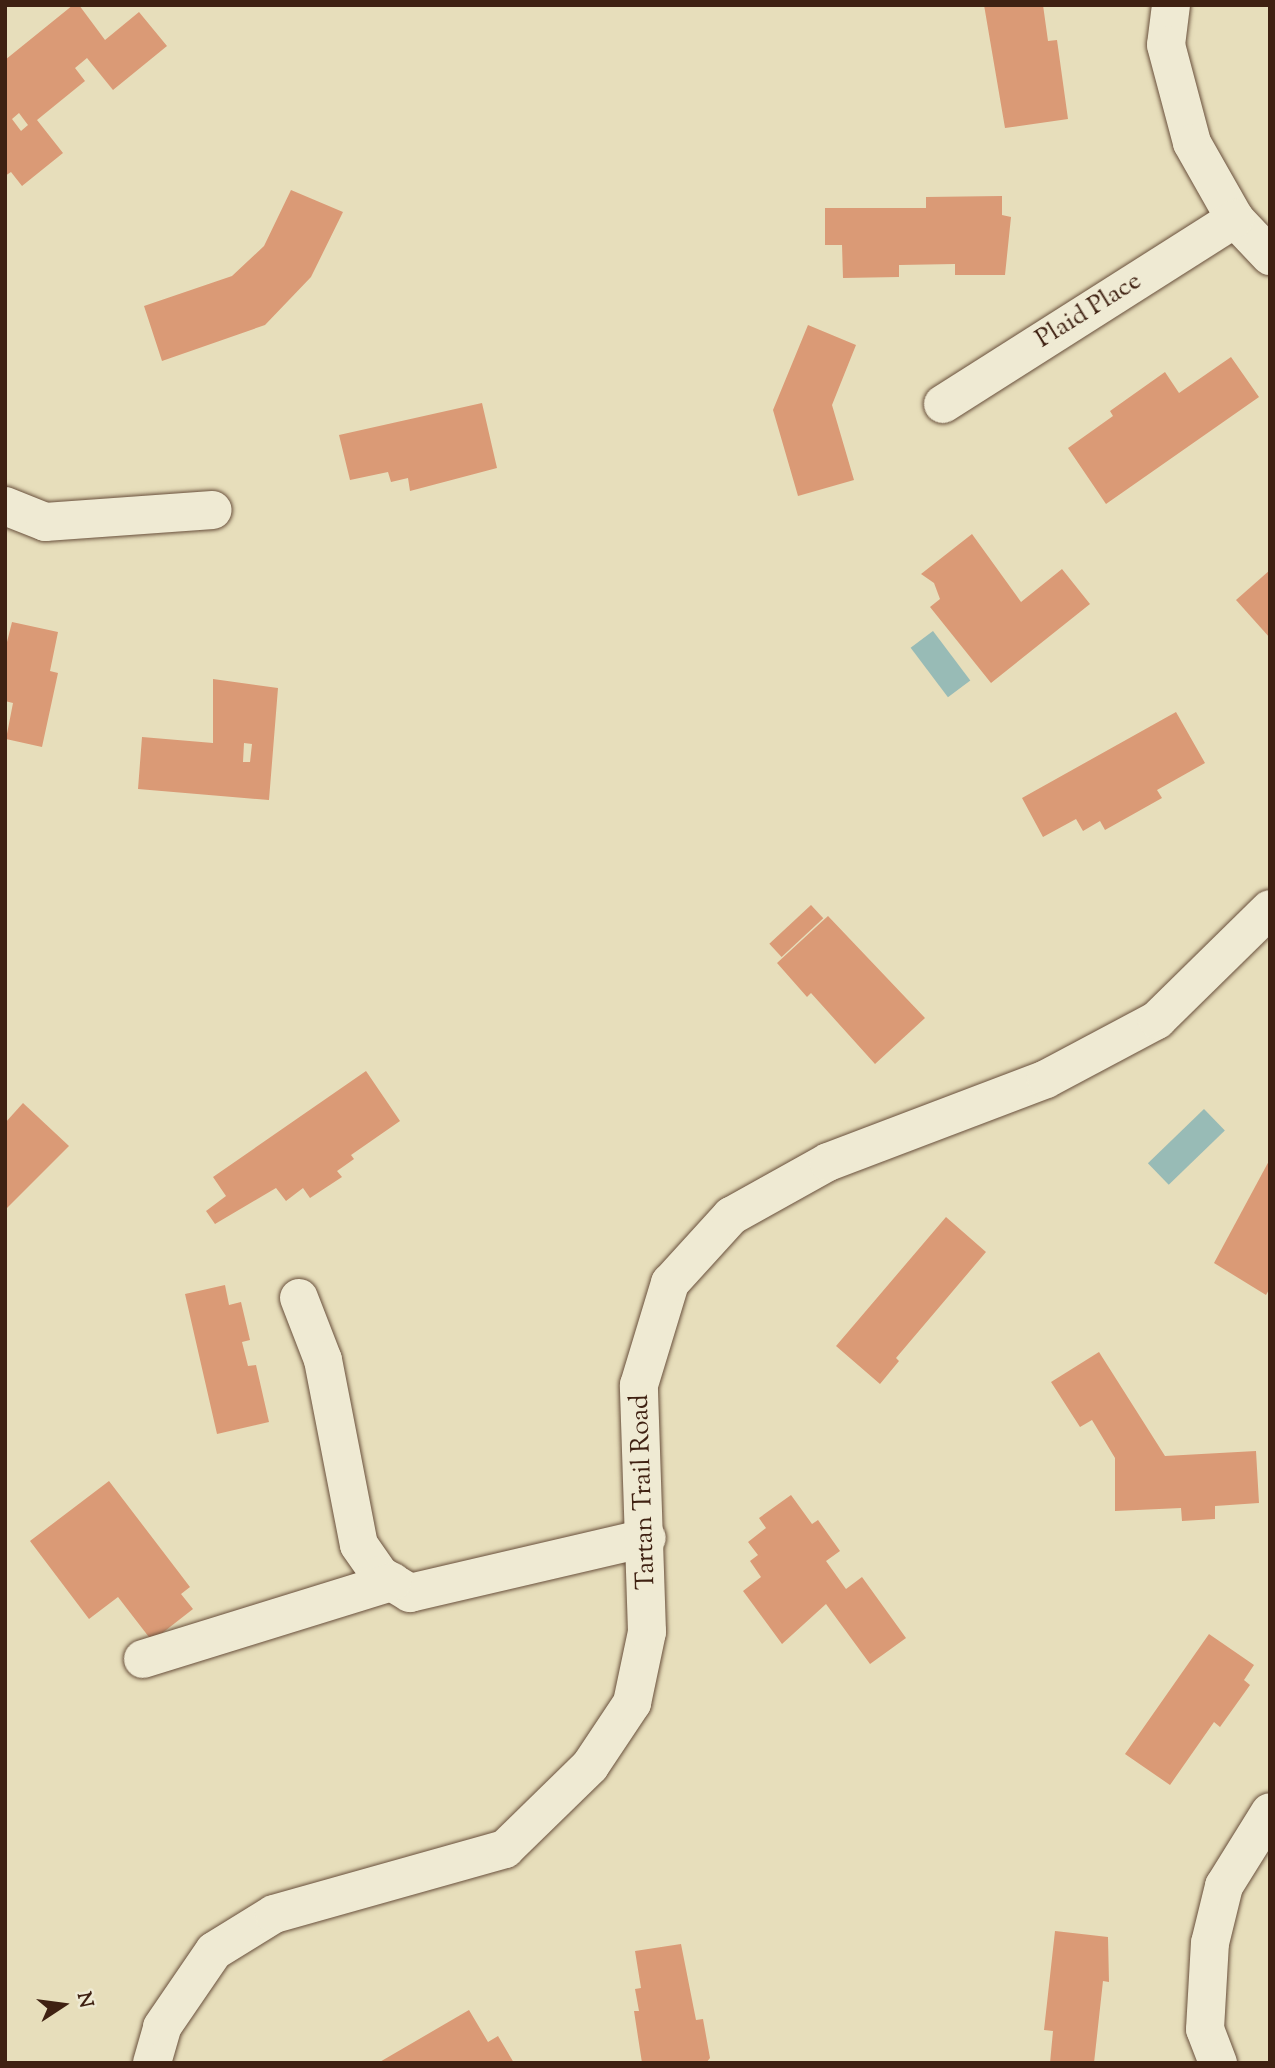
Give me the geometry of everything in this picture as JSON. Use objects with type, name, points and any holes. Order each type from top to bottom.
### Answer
[{"type":"street","points":[[1171,5],[1166,45],[1192,143],[1235,219],[1270,256]]},
{"type":"street","name":"Plaid Place","points":[[943,404],[1235,219]]},
{"type":"street","points":[[5,506],[45,522],[213,510]]},
{"type":"street","name":"Tartan Trail Road","points":[[152,2063],[162,2027],[214,1951],[274,1913],[505,1849],[590,1766],[632,1703],[647,1632],[639,1385],[670,1283],[731,1216],[828,1162],[1046,1079],[1157,1020],[1270,909]]},
{"type":"street","points":[[299,1298],[323,1360],[359,1545],[380,1575],[410,1593],[646,1538]]},
{"type":"street","points":[[142,1659],[392,1582]]},
{"type":"street","points":[[1218,2063],[1205,2029],[1210,1942],[1224,1886],[1270,1812]]},
{"type":"water","points":[[933,631],[970,681],[948,697],[911,648]]},
{"type":"water","points":[[1204,1109],[1225,1131],[1169,1185],[1148,1163]]},
{"type":"building","points":[[73,5],[79,5],[105,40],[139,12],[167,46],[113,90],[87,58],[75,68],[85,81],[37,120],[63,153],[22,186],[11,172],[5,176],[5,60]],"holes":[[[19,113],[28,125],[21,131],[12,119]]]},
{"type":"building","points":[[984,5],[1043,5],[1048,41],[1057,40],[1068,119],[1005,128]]},
{"type":"building","points":[[291,190],[343,212],[311,277],[265,325],[162,361],[144,306],[232,276],[264,246]]},
{"type":"building","points":[[1002,196],[1002,215],[1011,217],[1005,275],[955,275],[955,264],[899,265],[899,277],[843,278],[842,245],[825,245],[825,208],[926,208],[926,197]]},
{"type":"building","points":[[808,325],[856,345],[832,405],[854,480],[798,496],[773,410]]},
{"type":"building","points":[[1231,357],[1259,397],[1106,504],[1068,448],[1113,416],[1110,411],[1165,372],[1179,393]]},
{"type":"building","points":[[482,403],[497,468],[410,491],[408,478],[391,482],[388,472],[350,480],[339,435]]},
{"type":"building","points":[[972,534],[1021,602],[1062,569],[1090,604],[991,683],[930,607],[940,599],[934,583],[921,574]]},
{"type":"building","points":[[1270,570],[1270,638],[1236,600]]},
{"type":"building","points":[[12,622],[58,632],[50,671],[58,673],[42,747],[6,739],[13,703],[5,701],[5,650]]},
{"type":"building","points":[[213,679],[278,688],[269,800],[138,789],[142,737],[213,743]],"holes":[[[244,743],[252,744],[250,762],[243,762]]]},
{"type":"building","points":[[1176,712],[1205,763],[1157,790],[1162,798],[1105,830],[1100,821],[1083,831],[1076,819],[1043,837],[1022,798]]},
{"type":"building","points":[[811,905],[823,918],[782,957],[769,944]]},
{"type":"building","points":[[828,916],[925,1018],[875,1064],[811,993],[807,997],[777,963]]},
{"type":"building","points":[[366,1071],[400,1121],[351,1155],[354,1159],[337,1171],[342,1177],[310,1198],[303,1188],[286,1201],[276,1188],[215,1224],[206,1211],[226,1196],[213,1177]]},
{"type":"building","points":[[23,1103],[69,1146],[5,1210],[5,1123]]},
{"type":"building","points":[[1270,1159],[1270,1288],[1266,1295],[1214,1263]]},
{"type":"building","points":[[946,1217],[986,1252],[896,1358],[899,1361],[880,1384],[836,1346]]},
{"type":"building","points":[[225,1285],[229,1305],[241,1302],[250,1340],[242,1342],[248,1366],[256,1365],[269,1422],[217,1434],[185,1294]]},
{"type":"building","points":[[1099,1352],[1165,1456],[1256,1451],[1259,1503],[1215,1506],[1215,1519],[1182,1521],[1181,1508],[1115,1511],[1115,1458],[1092,1420],[1080,1427],[1051,1382]]},
{"type":"building","points":[[109,1481],[190,1587],[181,1594],[193,1609],[152,1641],[118,1597],[89,1619],[30,1541]]},
{"type":"building","points":[[791,1495],[812,1524],[818,1520],[840,1551],[826,1561],[846,1589],[862,1577],[906,1638],[870,1664],[826,1604],[782,1644],[743,1591],[761,1577],[750,1561],[758,1555],[748,1542],[766,1528],[759,1518]]},
{"type":"building","points":[[1209,1634],[1254,1665],[1244,1680],[1250,1685],[1220,1727],[1214,1722],[1170,1785],[1125,1754]]},
{"type":"building","points":[[1055,1931],[1108,1937],[1109,1982],[1103,1981],[1094,2063],[1050,2063],[1053,2031],[1044,2030]]},
{"type":"building","points":[[681,1944],[696,2020],[703,2019],[710,2058],[706,2063],[642,2063],[634,2011],[639,2011],[635,1989],[641,1988],[635,1951]]},
{"type":"building","points":[[469,2010],[488,2042],[498,2036],[514,2063],[378,2063]]}]
